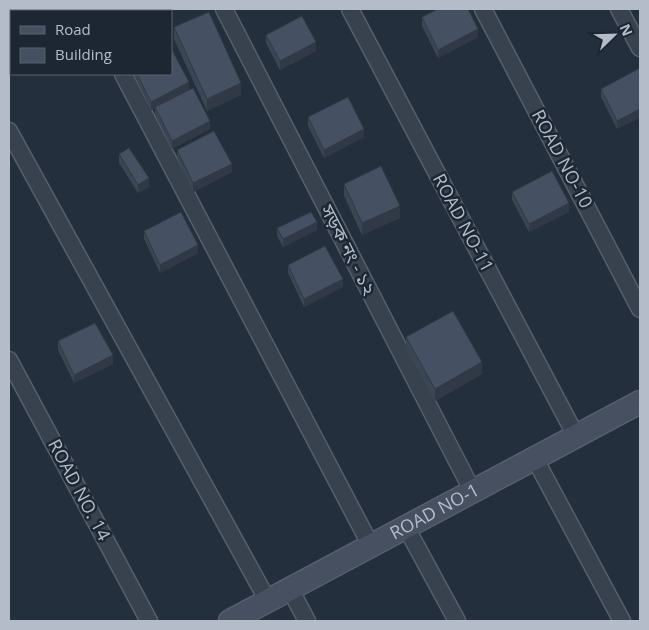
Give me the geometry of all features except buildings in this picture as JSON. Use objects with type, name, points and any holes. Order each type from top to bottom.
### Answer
[{"type":"street","name":"সড়ক নং - ১২","points":[[224,9],[473,492]]},
{"type":"street","name":"ROAD NO-11","points":[[350,9],[576,436]]},
{"type":"street","name":"ROAD NO-10","points":[[483,9],[640,309]]},
{"type":"street","points":[[619,9],[640,48]]},
{"type":"street","points":[[124,75],[371,546]]},
{"type":"street","points":[[9,130],[268,601]]},
{"type":"street","name":"ROAD NO. 14","points":[[9,360],[149,621]]},
{"type":"street","name":"ROAD NO-1","points":[[230,621],[640,402]]},
{"type":"street","points":[[535,459],[622,621]]},
{"type":"street","points":[[406,527],[456,621]]},
{"type":"street","points":[[290,589],[307,621]]}]
